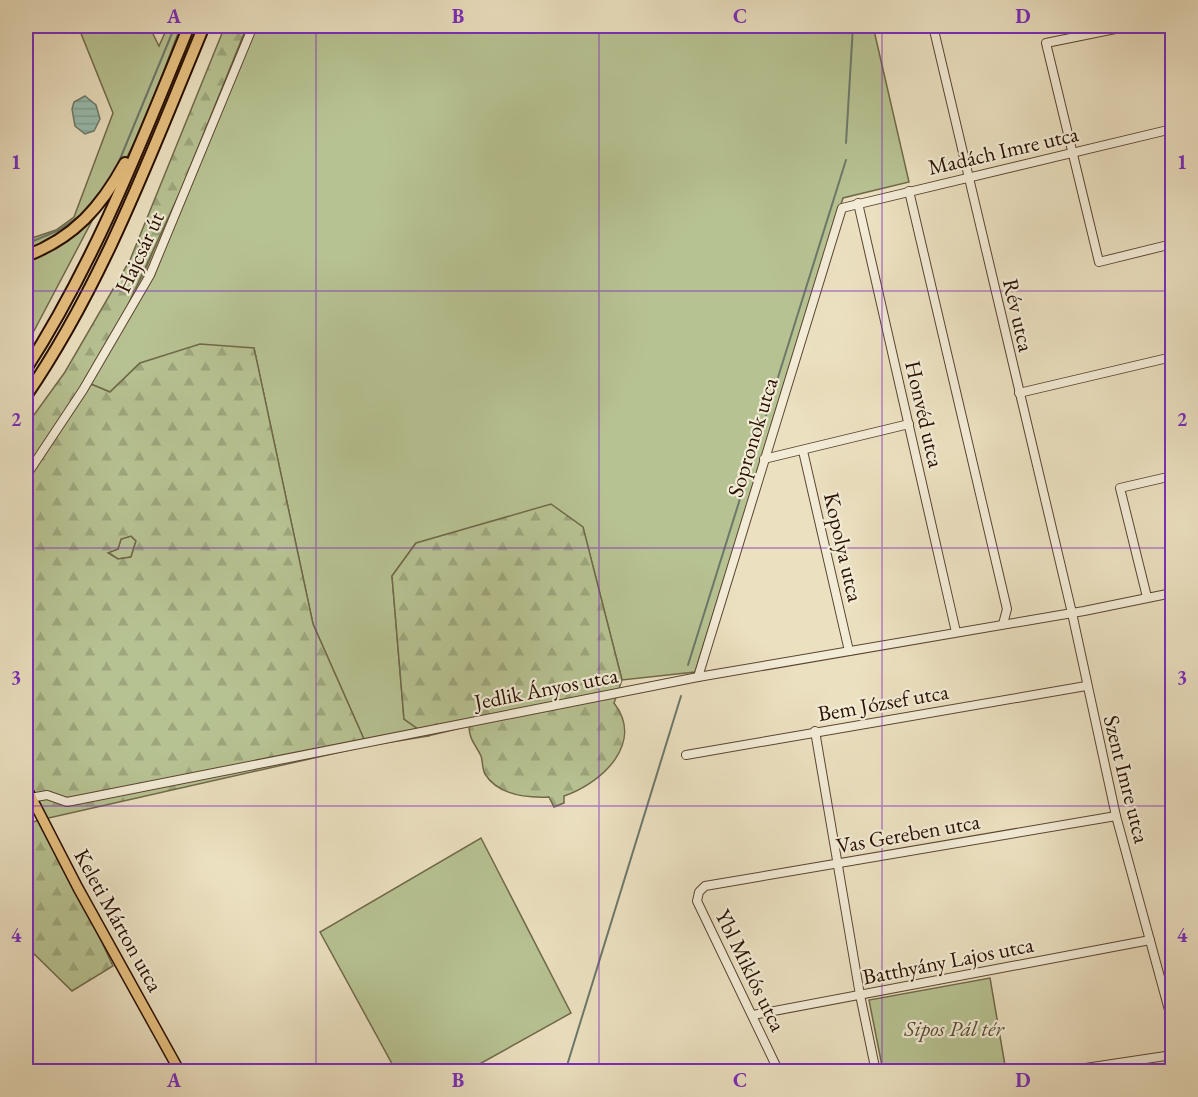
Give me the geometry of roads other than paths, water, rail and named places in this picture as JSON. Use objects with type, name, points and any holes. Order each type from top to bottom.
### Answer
[{"type":"highway","points":[[26,369],[53,326],[100,237],[189,26]]},
{"type":"highway","points":[[26,396],[66,333],[113,244],[204,26]]},
{"type":"highway","points":[[26,256],[68,235],[90,217],[109,193],[153,113]]},
{"type":"main road","name":"Keleti Márton utca","points":[[26,787],[180,1071]]},
{"type":"street","name":"Hajcsár út","points":[[26,476],[89,380],[150,275],[253,26]]},
{"type":"street","name":"Rév utca","points":[[933,26],[1072,613]]},
{"type":"street","points":[[1130,26],[1046,43],[1099,262],[1173,244]]},
{"type":"street","name":"Madách Imre utca","points":[[842,208],[968,176],[1173,129]]},
{"type":"street","points":[[909,191],[1007,609],[1003,624]]},
{"type":"street","name":"Honvéd utca","points":[[858,203],[956,632]]},
{"type":"street","name":"Sopronok utca","points":[[698,677],[842,208]]},
{"type":"street","points":[[1019,393],[1173,357]]},
{"type":"street","points":[[764,459],[909,424]]},
{"type":"street","name":"Kopolya utca","points":[[803,451],[849,651]]},
{"type":"street","points":[[1147,597],[1120,488],[1173,476]]},
{"type":"street","name":"Jedlik Ányos utca","points":[[30,798],[47,795],[67,802],[698,677],[1072,613],[1173,593]]},
{"type":"street","name":"Szent Imre utca","points":[[1072,613],[1116,816],[1173,1022]]},
{"type":"street","points":[[26,626],[28,642],[26,651]]},
{"type":"street","name":"Bem József utca","points":[[686,755],[1086,686]]},
{"type":"street","points":[[815,731],[860,995],[876,1071]]},
{"type":"street","name":"Vas Gereben utca","points":[[705,886],[1116,816]]},
{"type":"street","name":"Ybl Miklós utca","points":[[705,886],[699,892],[697,901],[779,1071]]},
{"type":"street","name":"Batthyány Lajos utca","points":[[753,1015],[1150,940]]},
{"type":"street","points":[[1059,1071],[1173,1054]]},
{"type":"water","points":[[85,96],[96,105],[100,119],[94,131],[85,134],[75,126],[72,109],[74,102]]},
{"type":"waterway","points":[[118,164],[175,26]]},
{"type":"waterway","points":[[846,143],[853,26]]},
{"type":"waterway","points":[[688,665],[846,160]]},
{"type":"waterway","points":[[87,208],[104,187]]},
{"type":"waterway","points":[[26,244],[57,231],[84,213]]},
{"type":"waterway","points":[[565,1072],[681,696]]},
{"type":"park label","name":"Sipos Pál tér","points":[[954,1028]]}]
